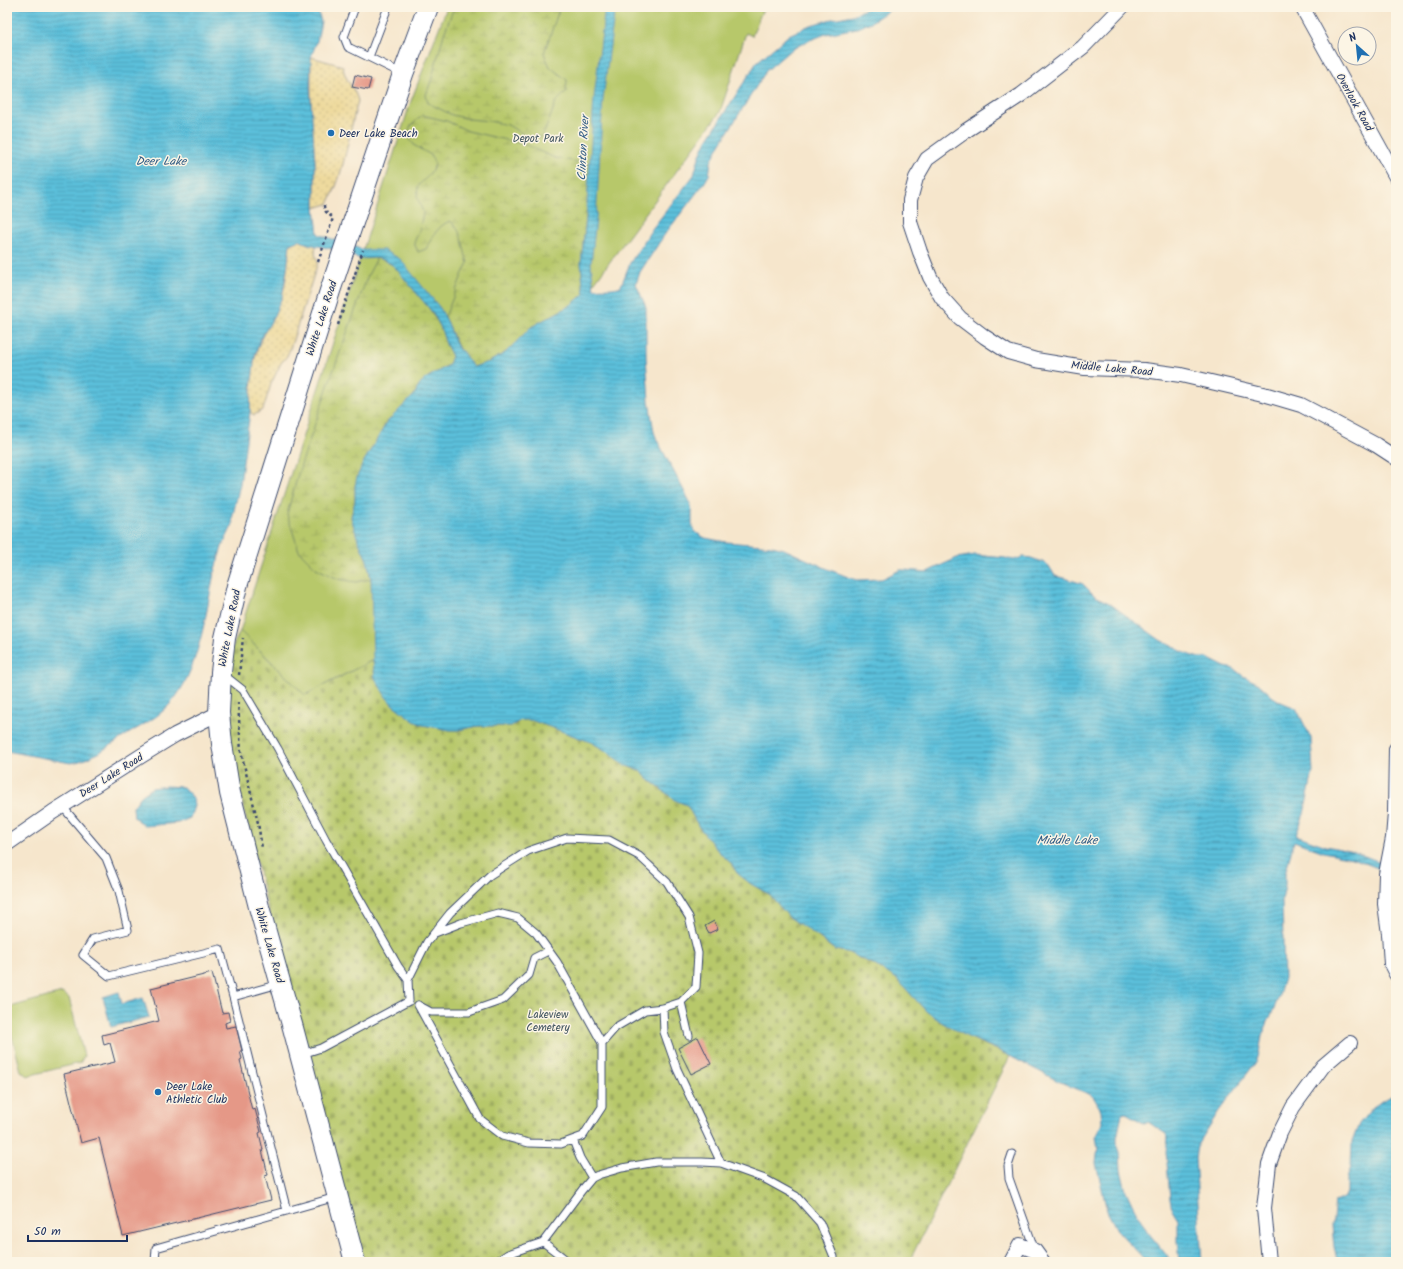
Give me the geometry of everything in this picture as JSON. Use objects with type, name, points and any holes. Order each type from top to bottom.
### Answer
[{"type":"street","name":"White Lake Road","points":[[355,1262],[259,907],[230,793],[222,744],[219,713],[221,672],[225,638],[237,586],[344,250],[403,74],[428,7]]},
{"type":"street","name":"Middle Lake Road","points":[[1122,7],[1077,52],[1021,95],[927,158],[916,178],[910,200],[910,222],[930,277],[942,298],[960,318],[1008,352],[1036,360],[1085,368],[1144,370],[1181,375],[1267,395],[1301,405],[1376,445],[1396,458]]},
{"type":"street","name":"Overlook Road","points":[[1302,7],[1396,177]]},
{"type":"street","name":"Deer Lake Road","points":[[7,844],[62,806],[175,735],[219,713]]},
{"type":"street","points":[[1396,749],[1395,813],[1393,838],[1386,874],[1385,904],[1389,934],[1390,964],[1396,974]]},
{"type":"street","points":[[1270,1262],[1264,1208],[1269,1164],[1280,1133],[1294,1107],[1323,1066],[1350,1043]]},
{"type":"street","points":[[1011,1262],[1020,1245],[1039,1256]]},
{"type":"lane","points":[[355,7],[344,37],[348,47],[403,74]]},
{"type":"lane","points":[[369,57],[388,7]]},
{"type":"lane","points":[[221,672],[244,690],[278,749],[326,840],[398,966],[408,980]]},
{"type":"lane","points":[[62,806],[106,858],[120,891],[128,930],[93,939],[83,955],[109,976],[220,949],[234,997],[287,1211]]},
{"type":"lane","points":[[409,1000],[408,980],[427,942],[450,913],[490,875],[528,851],[567,838],[608,840],[639,856],[666,882],[689,917],[698,953],[696,987],[681,1002],[663,1008],[645,1010],[616,1027],[602,1043]]},
{"type":"lane","points":[[418,1005],[480,1119],[502,1136],[529,1143],[561,1144],[583,1136],[602,1107],[602,1043],[557,962],[536,933],[518,918],[498,913],[434,934]]},
{"type":"lane","points":[[409,1000],[431,1012],[469,1012],[503,1000],[529,975],[534,958],[548,951]]},
{"type":"lane","points":[[234,997],[280,983]]},
{"type":"lane","points":[[300,1055],[321,1048],[409,1000]]},
{"type":"lane","points":[[681,1002],[689,1036]]},
{"type":"lane","points":[[663,1008],[664,1032],[677,1069],[720,1163]]},
{"type":"lane","points":[[572,1140],[580,1158],[592,1178]]},
{"type":"lane","points":[[1012,1154],[1008,1166],[1009,1178],[1039,1256]]},
{"type":"lane","points":[[496,1262],[508,1254],[543,1242],[592,1178],[622,1168],[656,1162],[702,1162],[720,1163],[766,1179],[796,1196],[820,1223],[834,1257],[834,1262]]},
{"type":"lane","points":[[155,1262],[156,1248],[338,1196]]},
{"type":"lane","points":[[543,1242],[569,1262]]},
{"type":"path","points":[[319,261],[333,218],[324,210],[324,205]]},
{"type":"green space","name":"Depot Park","points":[[447,7],[770,7],[762,11],[752,36],[746,33],[720,112],[595,282],[373,660],[305,695],[240,631],[411,101]]},
{"type":"green space","points":[[454,7],[560,7],[544,53],[550,67],[567,80],[566,92],[556,102],[545,131],[541,137],[526,136],[508,125],[452,115],[428,103],[426,95],[444,34]]},
{"type":"green space","points":[[422,115],[447,121],[468,131],[527,145],[555,158],[590,164],[581,263],[584,294],[571,305],[531,327],[505,353],[489,362],[473,367],[459,349],[445,317],[468,263],[458,229],[450,221],[438,229],[426,249],[418,252],[414,243],[420,228],[423,212],[417,197],[418,186],[428,176],[435,165],[431,155],[415,146],[408,137],[410,127]]},
{"type":"green space","points":[[377,258],[394,266],[429,308],[440,326],[452,356],[449,365],[428,377],[419,386],[414,395],[387,422],[363,463],[355,486],[355,501],[351,517],[358,540],[367,560],[371,579],[356,582],[338,579],[316,568],[299,551],[287,514],[299,471],[331,377],[368,275]]},
{"type":"green space","name":"Lakeview Cemetery","points":[[240,631],[305,695],[373,660],[375,678],[392,704],[414,721],[423,725],[458,730],[478,726],[511,726],[521,720],[531,720],[591,742],[608,752],[624,765],[641,771],[647,778],[675,800],[687,805],[699,827],[719,852],[732,864],[737,873],[751,884],[769,894],[829,946],[835,950],[847,952],[873,964],[897,979],[926,1011],[943,1023],[966,1036],[1010,1056],[909,1262],[363,1262],[269,913],[230,753],[226,695],[229,654]]},
{"type":"green space","points":[[62,993],[69,998],[84,1056],[80,1063],[27,1076],[21,1071],[7,1017],[7,1011],[10,1007]]},
{"type":"sand","name":"Deer Lake Beach","points":[[311,57],[343,66],[345,76],[355,92],[358,101],[342,167],[334,192],[328,204],[315,208],[315,162],[311,109]]},
{"type":"sand","points":[[299,240],[308,244],[316,245],[315,254],[318,262],[290,349],[287,356],[281,363],[271,384],[263,410],[254,415],[250,412],[252,374],[258,346],[278,306],[284,289],[290,244]]},
{"type":"water","name":"Middle Lake","points":[[7,7],[317,7],[321,22],[317,41],[311,57],[310,88],[315,162],[315,208],[318,234],[364,250],[384,250],[400,259],[440,308],[459,350],[462,351],[473,367],[489,362],[505,353],[531,327],[571,305],[584,294],[581,263],[586,218],[594,98],[605,7],[615,7],[603,99],[596,219],[591,264],[594,289],[614,288],[621,286],[630,263],[652,229],[694,175],[699,157],[707,140],[757,62],[789,35],[808,26],[853,15],[870,7],[894,7],[871,22],[857,28],[826,34],[805,42],[788,52],[766,71],[719,146],[711,162],[709,175],[705,182],[665,234],[640,272],[636,284],[646,307],[646,357],[649,401],[654,432],[690,502],[692,525],[695,532],[705,538],[726,542],[772,546],[784,549],[856,580],[882,579],[900,570],[927,572],[957,558],[975,555],[1014,560],[1023,557],[1031,558],[1049,566],[1055,576],[1083,584],[1095,596],[1109,603],[1160,640],[1187,654],[1199,658],[1207,658],[1225,667],[1234,669],[1243,676],[1259,684],[1273,697],[1296,708],[1311,738],[1313,772],[1304,814],[1296,835],[1326,846],[1354,852],[1396,868],[1396,875],[1352,858],[1324,852],[1294,841],[1285,874],[1285,886],[1282,900],[1284,978],[1278,999],[1262,1036],[1256,1062],[1219,1111],[1197,1146],[1195,1158],[1202,1262],[1180,1262],[1178,1220],[1172,1210],[1170,1199],[1166,1151],[1168,1138],[1166,1134],[1148,1122],[1145,1124],[1126,1113],[1122,1114],[1117,1144],[1120,1152],[1121,1170],[1126,1191],[1147,1231],[1172,1262],[1147,1262],[1117,1230],[1107,1211],[1096,1163],[1098,1148],[1096,1137],[1102,1123],[1101,1110],[1091,1095],[1058,1081],[996,1049],[966,1036],[943,1023],[926,1011],[897,979],[873,964],[847,952],[835,950],[789,917],[769,894],[751,884],[737,873],[732,864],[719,852],[699,827],[687,805],[675,800],[647,778],[641,771],[624,765],[608,752],[591,742],[531,720],[521,720],[511,726],[478,726],[458,730],[423,725],[414,721],[392,704],[386,697],[375,678],[373,660],[371,579],[367,560],[358,540],[351,517],[355,501],[355,486],[363,463],[387,422],[414,395],[425,379],[449,365],[452,356],[433,313],[394,266],[384,260],[377,258],[361,259],[299,240],[290,244],[282,297],[272,320],[261,338],[255,355],[250,412],[240,484],[232,519],[233,524],[222,547],[215,569],[216,571],[214,573],[200,643],[188,677],[180,691],[170,704],[154,718],[86,759],[71,763],[7,751]]},
{"type":"water","points":[[166,786],[183,787],[193,798],[194,806],[190,818],[178,823],[145,826],[134,817],[133,807],[141,796],[152,788]]},
{"type":"water","points":[[119,992],[122,1004],[143,998],[149,1017],[111,1027],[103,997]]},
{"type":"water","points":[[1396,1093],[1396,1262],[1338,1262],[1334,1247],[1332,1226],[1335,1202],[1345,1197],[1347,1192],[1347,1178],[1351,1167],[1352,1142],[1359,1124],[1373,1107]]},
{"type":"building","points":[[355,75],[371,79],[368,90],[352,87]]},
{"type":"building","points":[[714,921],[718,929],[709,933],[705,926]]},
{"type":"building","name":"Deer Lake Athletic Club","points":[[212,973],[222,1013],[228,1012],[230,1021],[225,1023],[226,1028],[236,1026],[242,1051],[240,1051],[242,1059],[240,1060],[252,1110],[255,1109],[261,1132],[259,1133],[268,1175],[265,1176],[271,1200],[123,1236],[99,1138],[81,1143],[64,1074],[115,1062],[110,1043],[104,1045],[102,1035],[159,1021],[151,988]]},
{"type":"building","points":[[698,1037],[711,1064],[691,1074],[678,1048]]},
{"type":"place","name":"Deer Lake Beach","points":[[331,133]]},
{"type":"place","name":"Deer Lake Athletic Club","points":[[158,1092]]},
{"type":"water label","name":"Clinton River","points":[[583,148]]},
{"type":"water label","name":"Deer Lake","points":[[161,161]]}]
